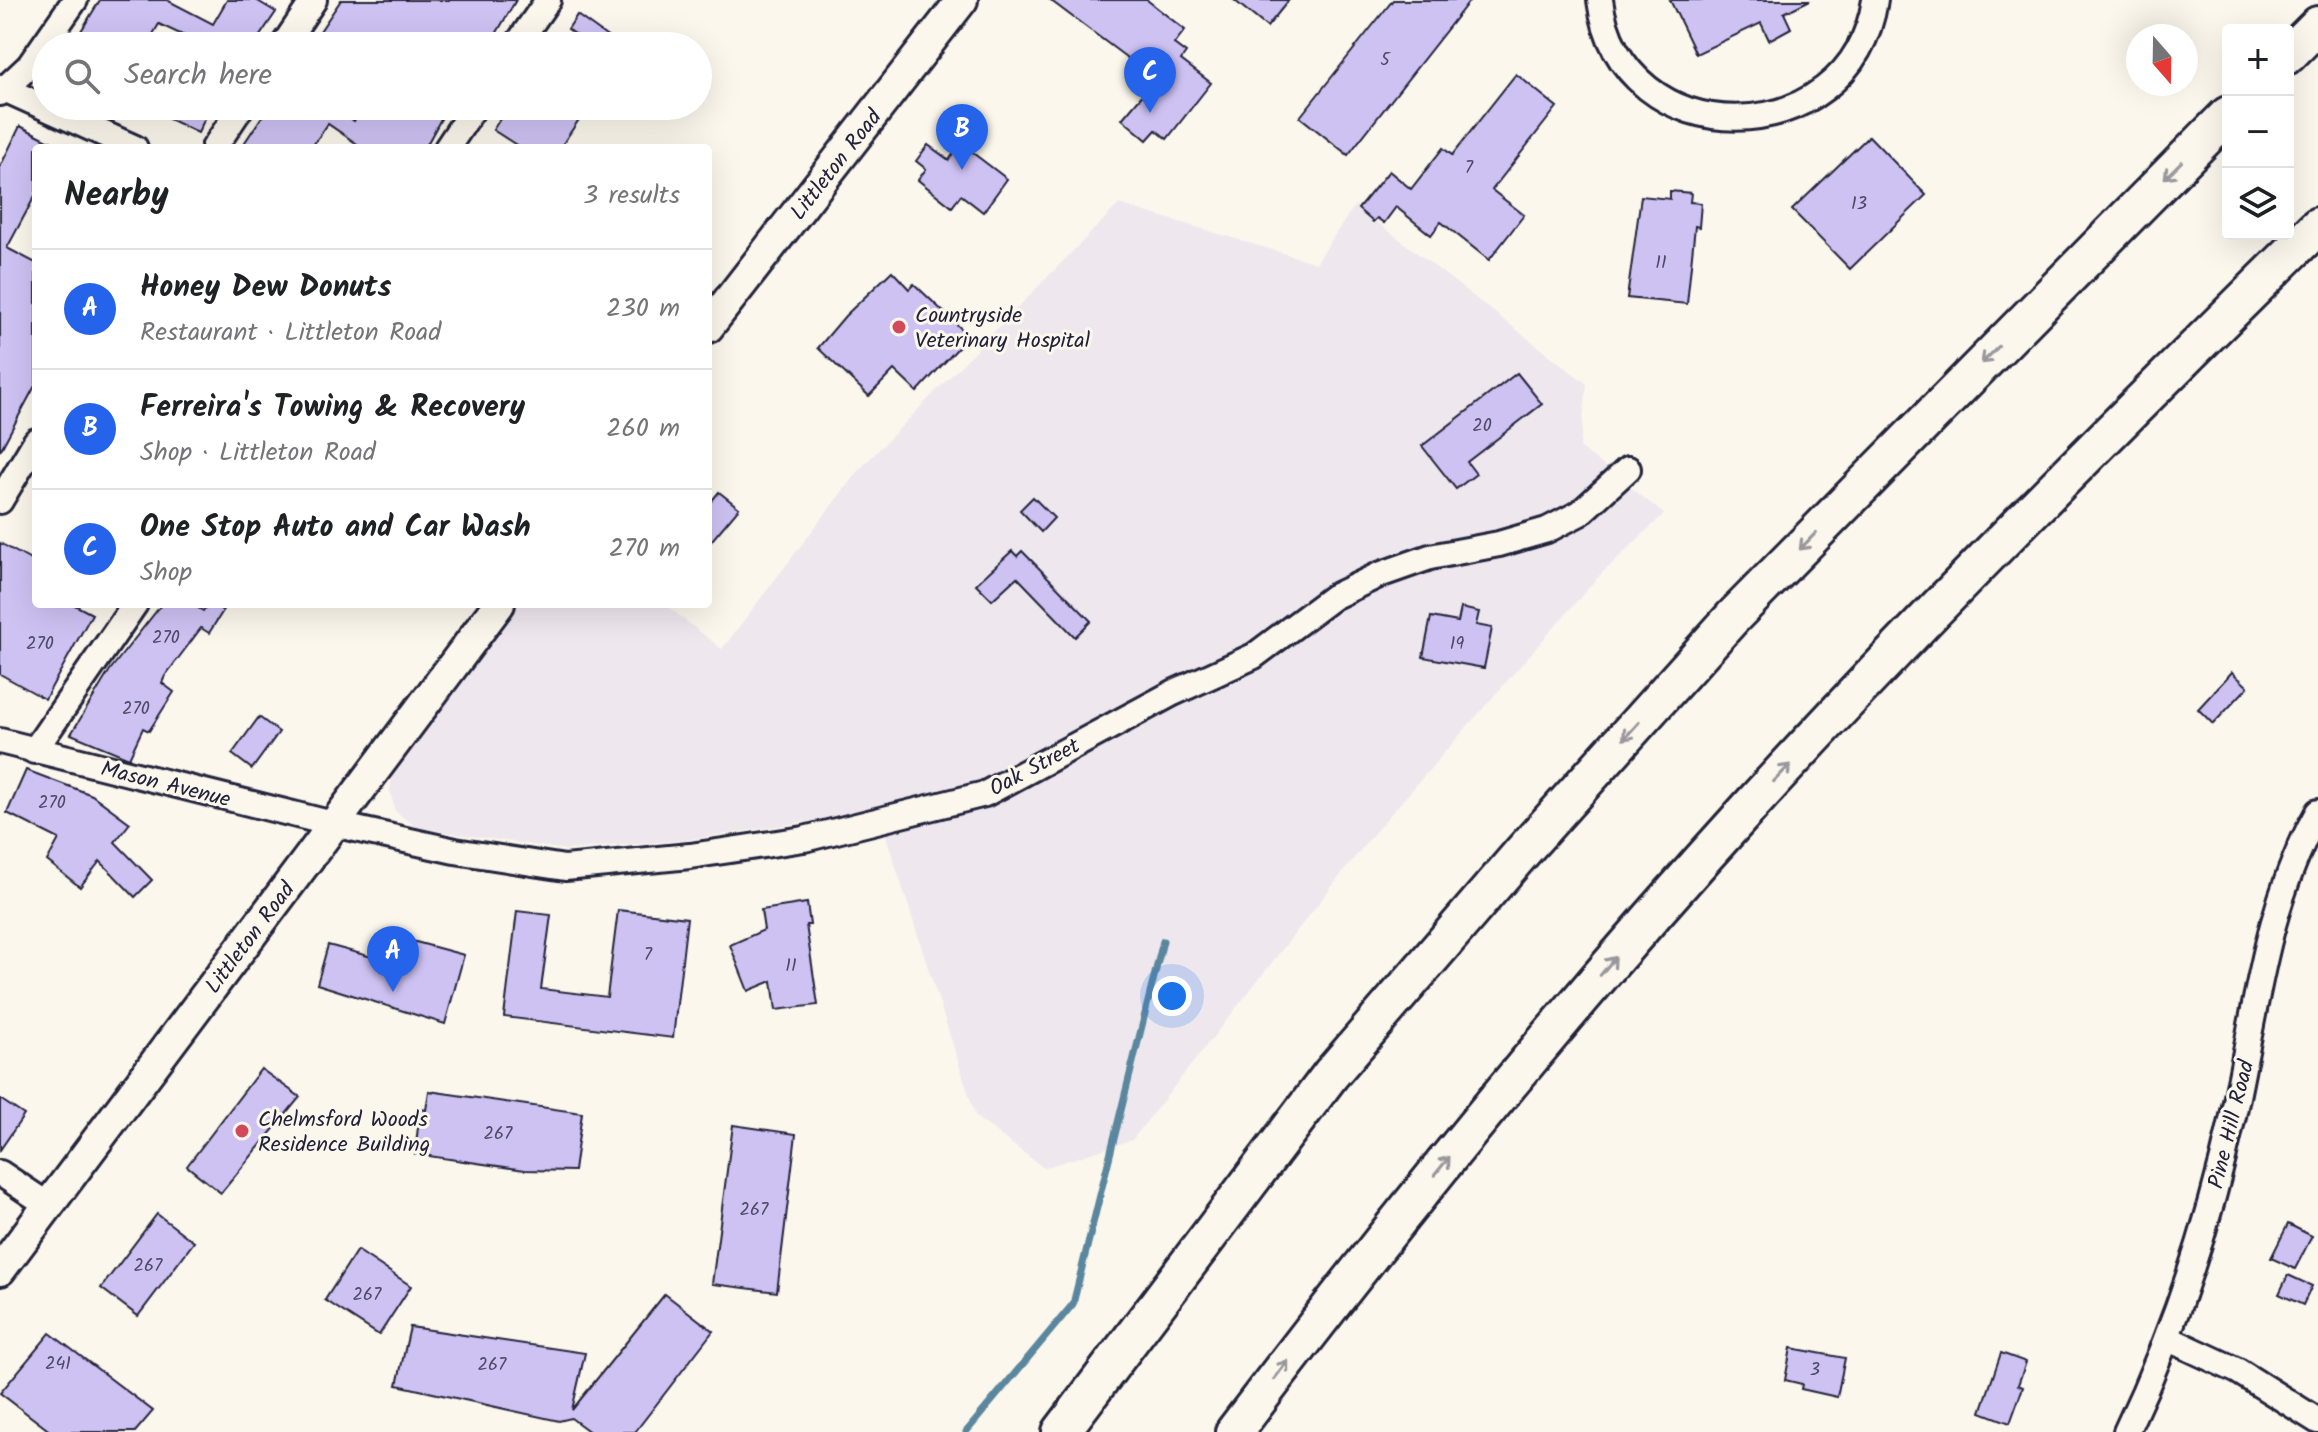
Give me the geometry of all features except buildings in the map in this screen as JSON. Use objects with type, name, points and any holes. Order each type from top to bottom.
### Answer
[{"type":"highway","points":[[2294,49],[2318,25]]},
{"type":"highway","points":[[1061,1432],[1331,1074],[1523,851],[1733,617],[2222,121]]},
{"type":"highway","points":[[1234,1432],[1347,1283],[1487,1110],[1755,801],[2172,370],[2318,226]]},
{"type":"main road","name":"Littleton Road","points":[[712,322],[962,0]]},
{"type":"main road","name":"Littleton Road","points":[[0,1270],[496,608]]},
{"type":"street","points":[[53,32],[75,0]]},
{"type":"street","points":[[292,32],[314,0]]},
{"type":"street","points":[[526,32],[548,0]]},
{"type":"street","points":[[1600,0],[1613,43],[1650,89],[1690,111],[1741,119],[1792,108],[1835,80],[1865,37],[1875,0]]},
{"type":"street","points":[[32,62],[1,90],[32,103]]},
{"type":"street","points":[[70,120],[126,144]]},
{"type":"street","points":[[217,144],[233,120]]},
{"type":"street","points":[[450,144],[466,120]]},
{"type":"street","points":[[0,501],[32,448]]},
{"type":"street","name":"Oak Street","points":[[333,824],[455,851],[565,868],[690,856],[804,839],[985,794],[1173,693],[1254,656],[1333,597],[1430,557],[1499,544],[1547,530],[1580,513],[1628,469]]},
{"type":"street","points":[[34,751],[132,608]]},
{"type":"street","name":"Mason Avenue","points":[[0,741],[333,824]]},
{"type":"street","name":"Pine Hill Road","points":[[2126,1432],[2169,1339],[2227,1141],[2278,899],[2318,812]]},
{"type":"street","points":[[0,1173],[48,1205]]},
{"type":"street","points":[[2169,1339],[2238,1371],[2318,1421]]},
{"type":"shaded area","points":[[1119,204],[1316,263],[1355,205],[1587,384],[1580,447],[1664,514],[1598,577],[1374,833],[1132,1140],[1044,1168],[976,1117],[878,811],[686,840],[567,850],[417,828],[395,811],[390,790],[395,763],[516,608],[669,608],[722,649],[858,471]]},
{"type":"waterway","points":[[966,1432],[1073,1304],[1163,941]]},
{"type":"place","name":"One Stop Auto and Car Wash","points":[[1150,113]]},
{"type":"place","name":"Ferreira's Towing & Recovery","points":[[962,170]]},
{"type":"place","name":"Countryside Veterinary Hospital","points":[[899,327]]},
{"type":"place","name":"Honey Dew Donuts","points":[[393,992]]},
{"type":"place","name":"Chelmsford Woods Residence Building","points":[[242,1131]]}]
